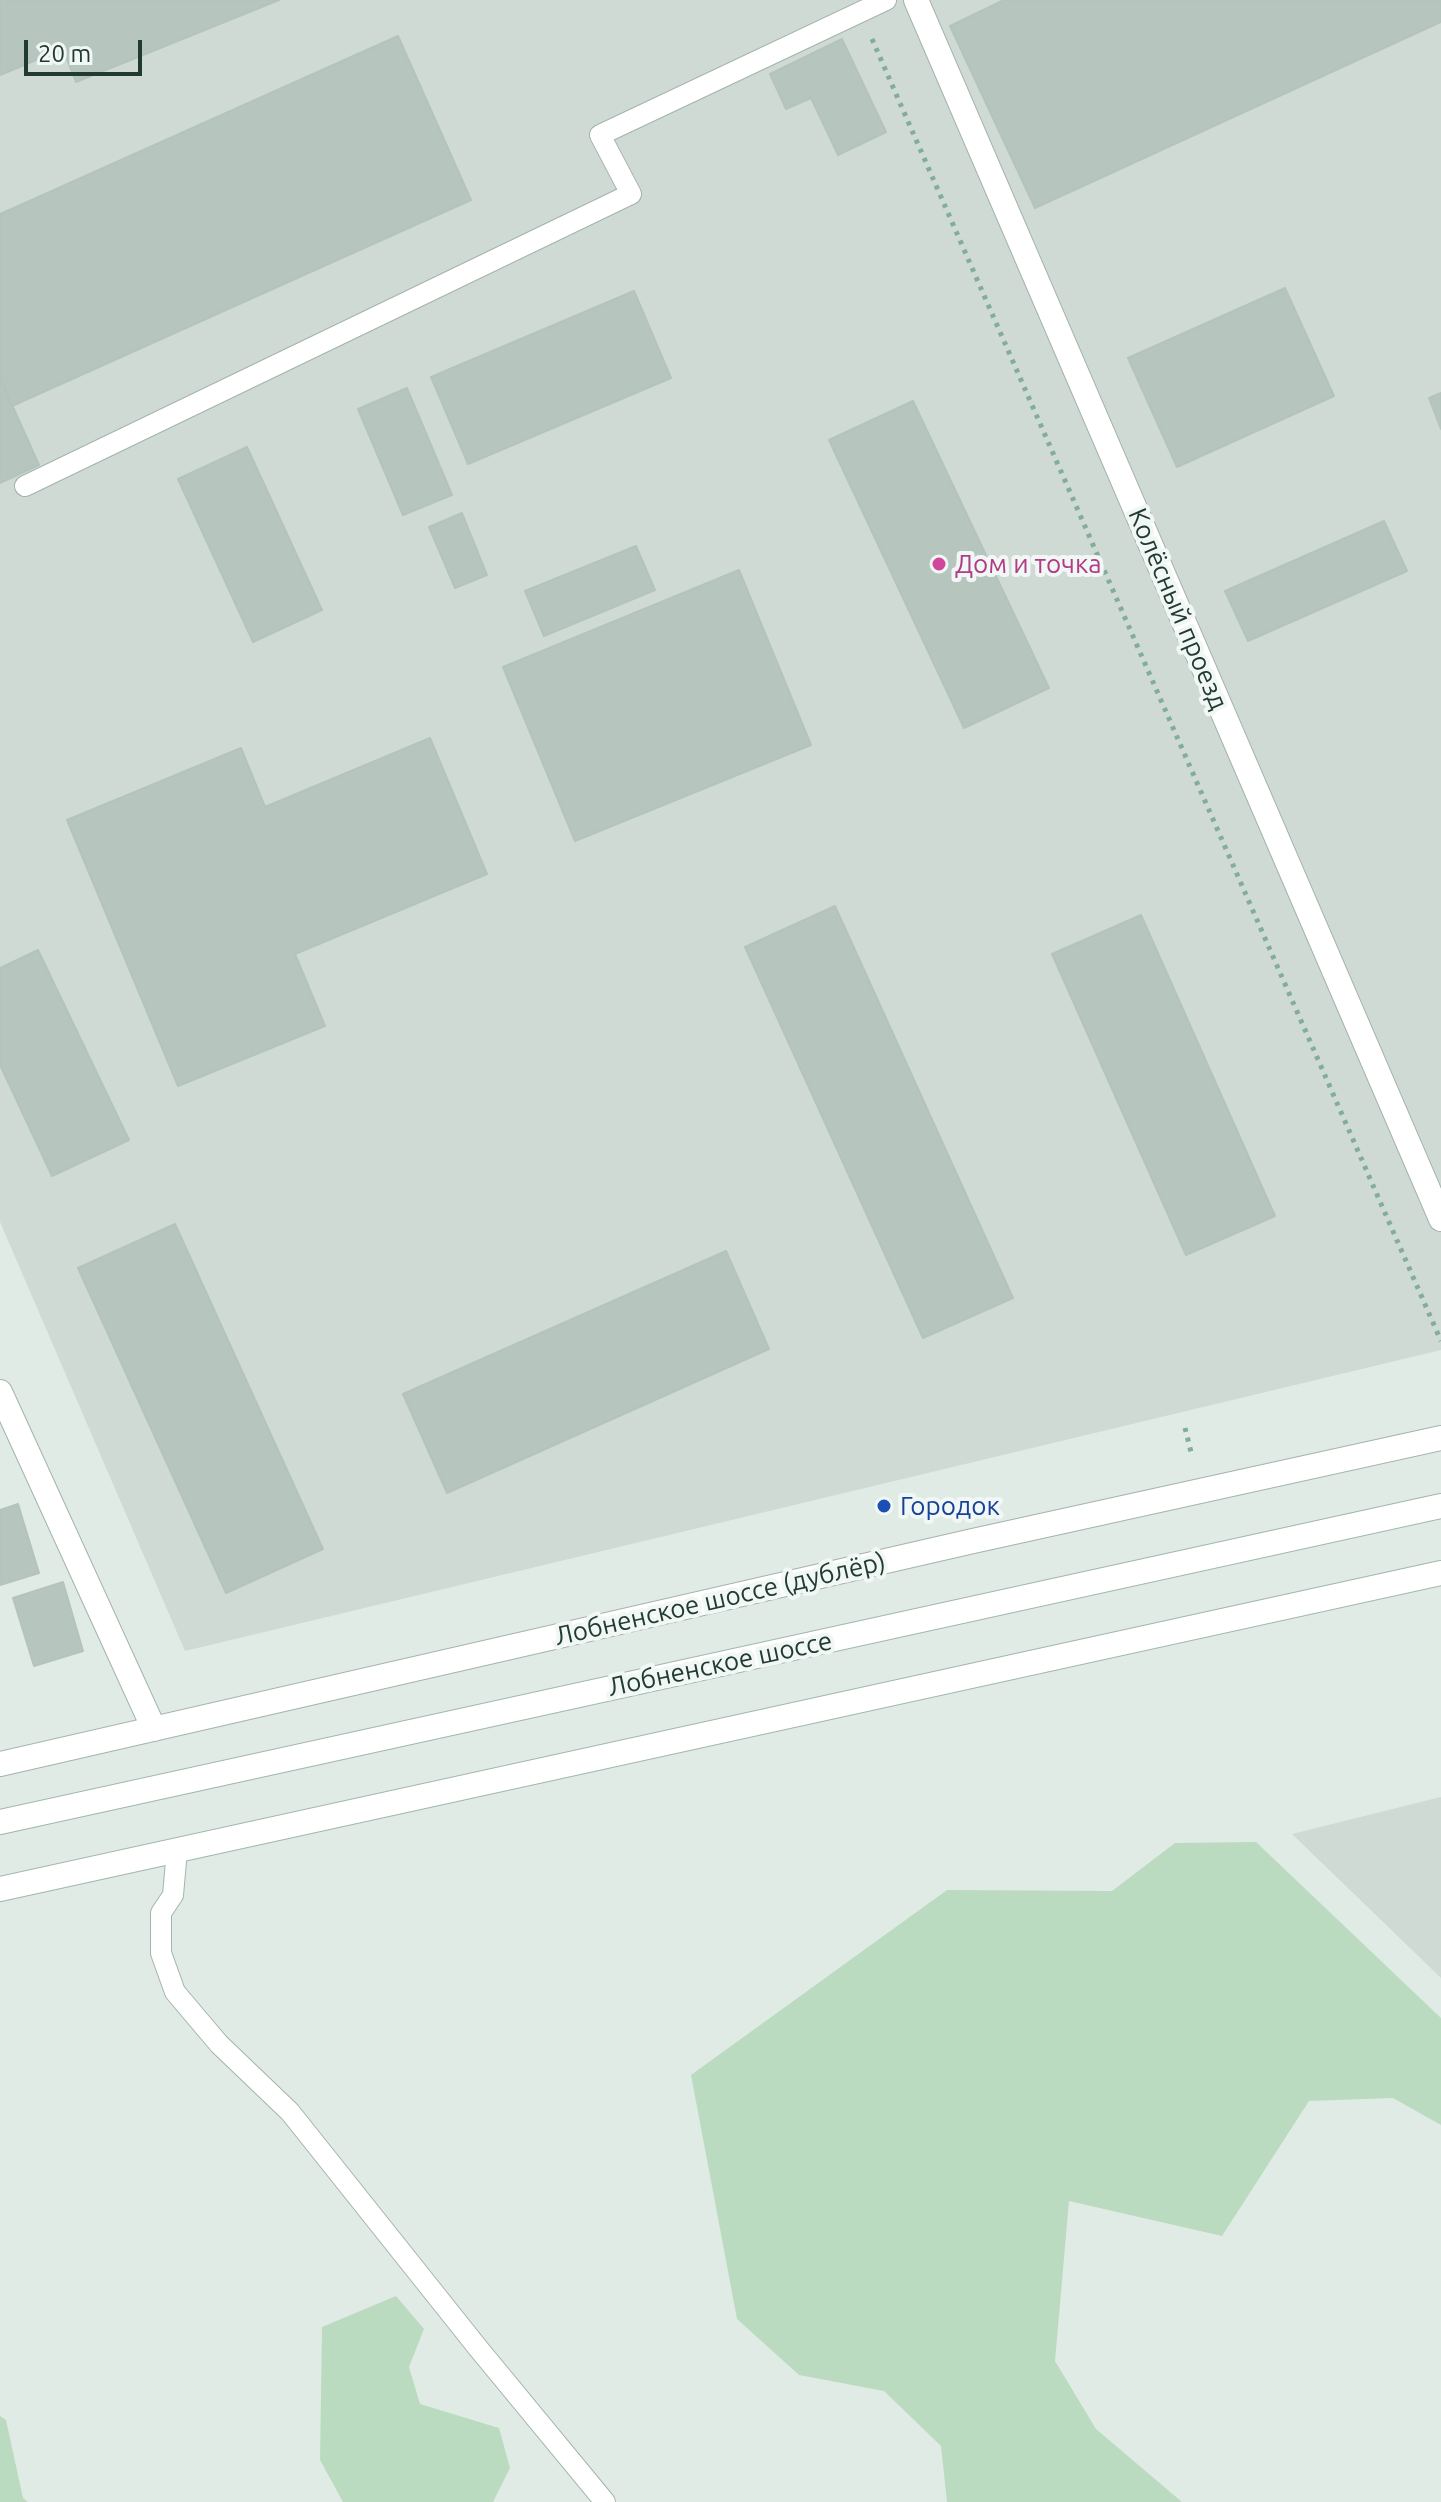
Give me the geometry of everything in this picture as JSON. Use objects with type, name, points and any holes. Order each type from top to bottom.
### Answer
[{"type":"street","name":"Колёсный проезд","points":[[916,0],[1441,1219]]},
{"type":"street","points":[[0,1392],[7,1424],[154,1729]]},
{"type":"street","name":"Лобненское шоссе (дублёр)","points":[[0,1764],[1441,1438]]},
{"type":"street","name":"Лобненское шоссе","points":[[0,1822],[1441,1506]]},
{"type":"street","points":[[0,1889],[1441,1573]]},
{"type":"lane","points":[[25,486],[631,194],[600,135],[886,0]]},
{"type":"lane","points":[[177,1850],[173,1895],[161,1913],[161,1953],[175,1992],[219,2044],[290,2112],[605,2502]]},
{"type":"path","points":[[861,12],[1441,1341]]},
{"type":"path","points":[[1185,1428],[1191,1452]]},
{"type":"shaded area","points":[[0,0],[1441,0],[1441,1350],[185,1651],[0,1222]]},
{"type":"shaded area","points":[[1441,1797],[1441,1978],[1292,1834]]},
{"type":"green space","points":[[1256,1842],[1441,2018],[1441,2125],[1393,2098],[1309,2101],[1222,2236],[1069,2201],[1055,2361],[1096,2429],[1182,2502],[947,2502],[941,2446],[884,2391],[799,2375],[737,2319],[691,2075],[947,1890],[1112,1891],[1175,1843]]},
{"type":"green space","points":[[396,2296],[424,2329],[409,2367],[420,2404],[499,2428],[510,2468],[493,2502],[343,2502],[320,2460],[322,2327]]},
{"type":"green space","points":[[0,2416],[6,2420],[23,2498],[28,2502],[0,2502]]},
{"type":"building","points":[[0,0],[279,0],[76,82],[63,49],[0,75]]},
{"type":"building","points":[[1004,0],[1441,0],[1441,22],[1035,208],[950,26]]},
{"type":"building","points":[[398,36],[471,200],[12,406],[0,378],[0,214]]},
{"type":"building","points":[[842,39],[886,132],[838,155],[811,98],[786,109],[770,74]]},
{"type":"building","points":[[1285,288],[1334,396],[1177,467],[1128,358]]},
{"type":"building","points":[[634,291],[671,378],[468,464],[431,377]]},
{"type":"building","points":[[0,378],[39,465],[0,483]]},
{"type":"building","points":[[407,388],[452,495],[403,515],[358,409]]},
{"type":"building","points":[[1441,393],[1441,429],[1429,398]]},
{"type":"building","name":"Дом и точка","points":[[913,401],[1049,688],[964,728],[829,440]]},
{"type":"building","points":[[247,447],[322,610],[253,642],[178,479]]},
{"type":"building","points":[[462,513],[487,575],[455,588],[429,527]]},
{"type":"building","points":[[1384,521],[1407,571],[1248,641],[1225,591]]},
{"type":"building","points":[[636,546],[655,590],[544,636],[525,591]]},
{"type":"building","points":[[739,570],[811,745],[575,841],[503,667]]},
{"type":"building","points":[[430,738],[487,874],[295,954],[325,1026],[178,1086],[67,820],[241,748],[265,807]]},
{"type":"building","points":[[835,906],[1013,1298],[923,1338],[745,947]]},
{"type":"building","points":[[1141,915],[1275,1216],[1186,1255],[1052,954]]},
{"type":"building","points":[[38,950],[129,1140],[52,1176],[0,1065],[0,968]]},
{"type":"building","points":[[175,1224],[323,1549],[226,1593],[78,1268]]},
{"type":"building","points":[[726,1251],[769,1349],[447,1493],[403,1394]]},
{"type":"building","points":[[18,1504],[39,1573],[0,1585],[0,1510]]},
{"type":"building","points":[[63,1582],[83,1651],[34,1666],[13,1598]]},
{"type":"place","name":"Дом и точка","points":[[939,564]]},
{"type":"place","name":"Городок","points":[[884,1506]]}]
